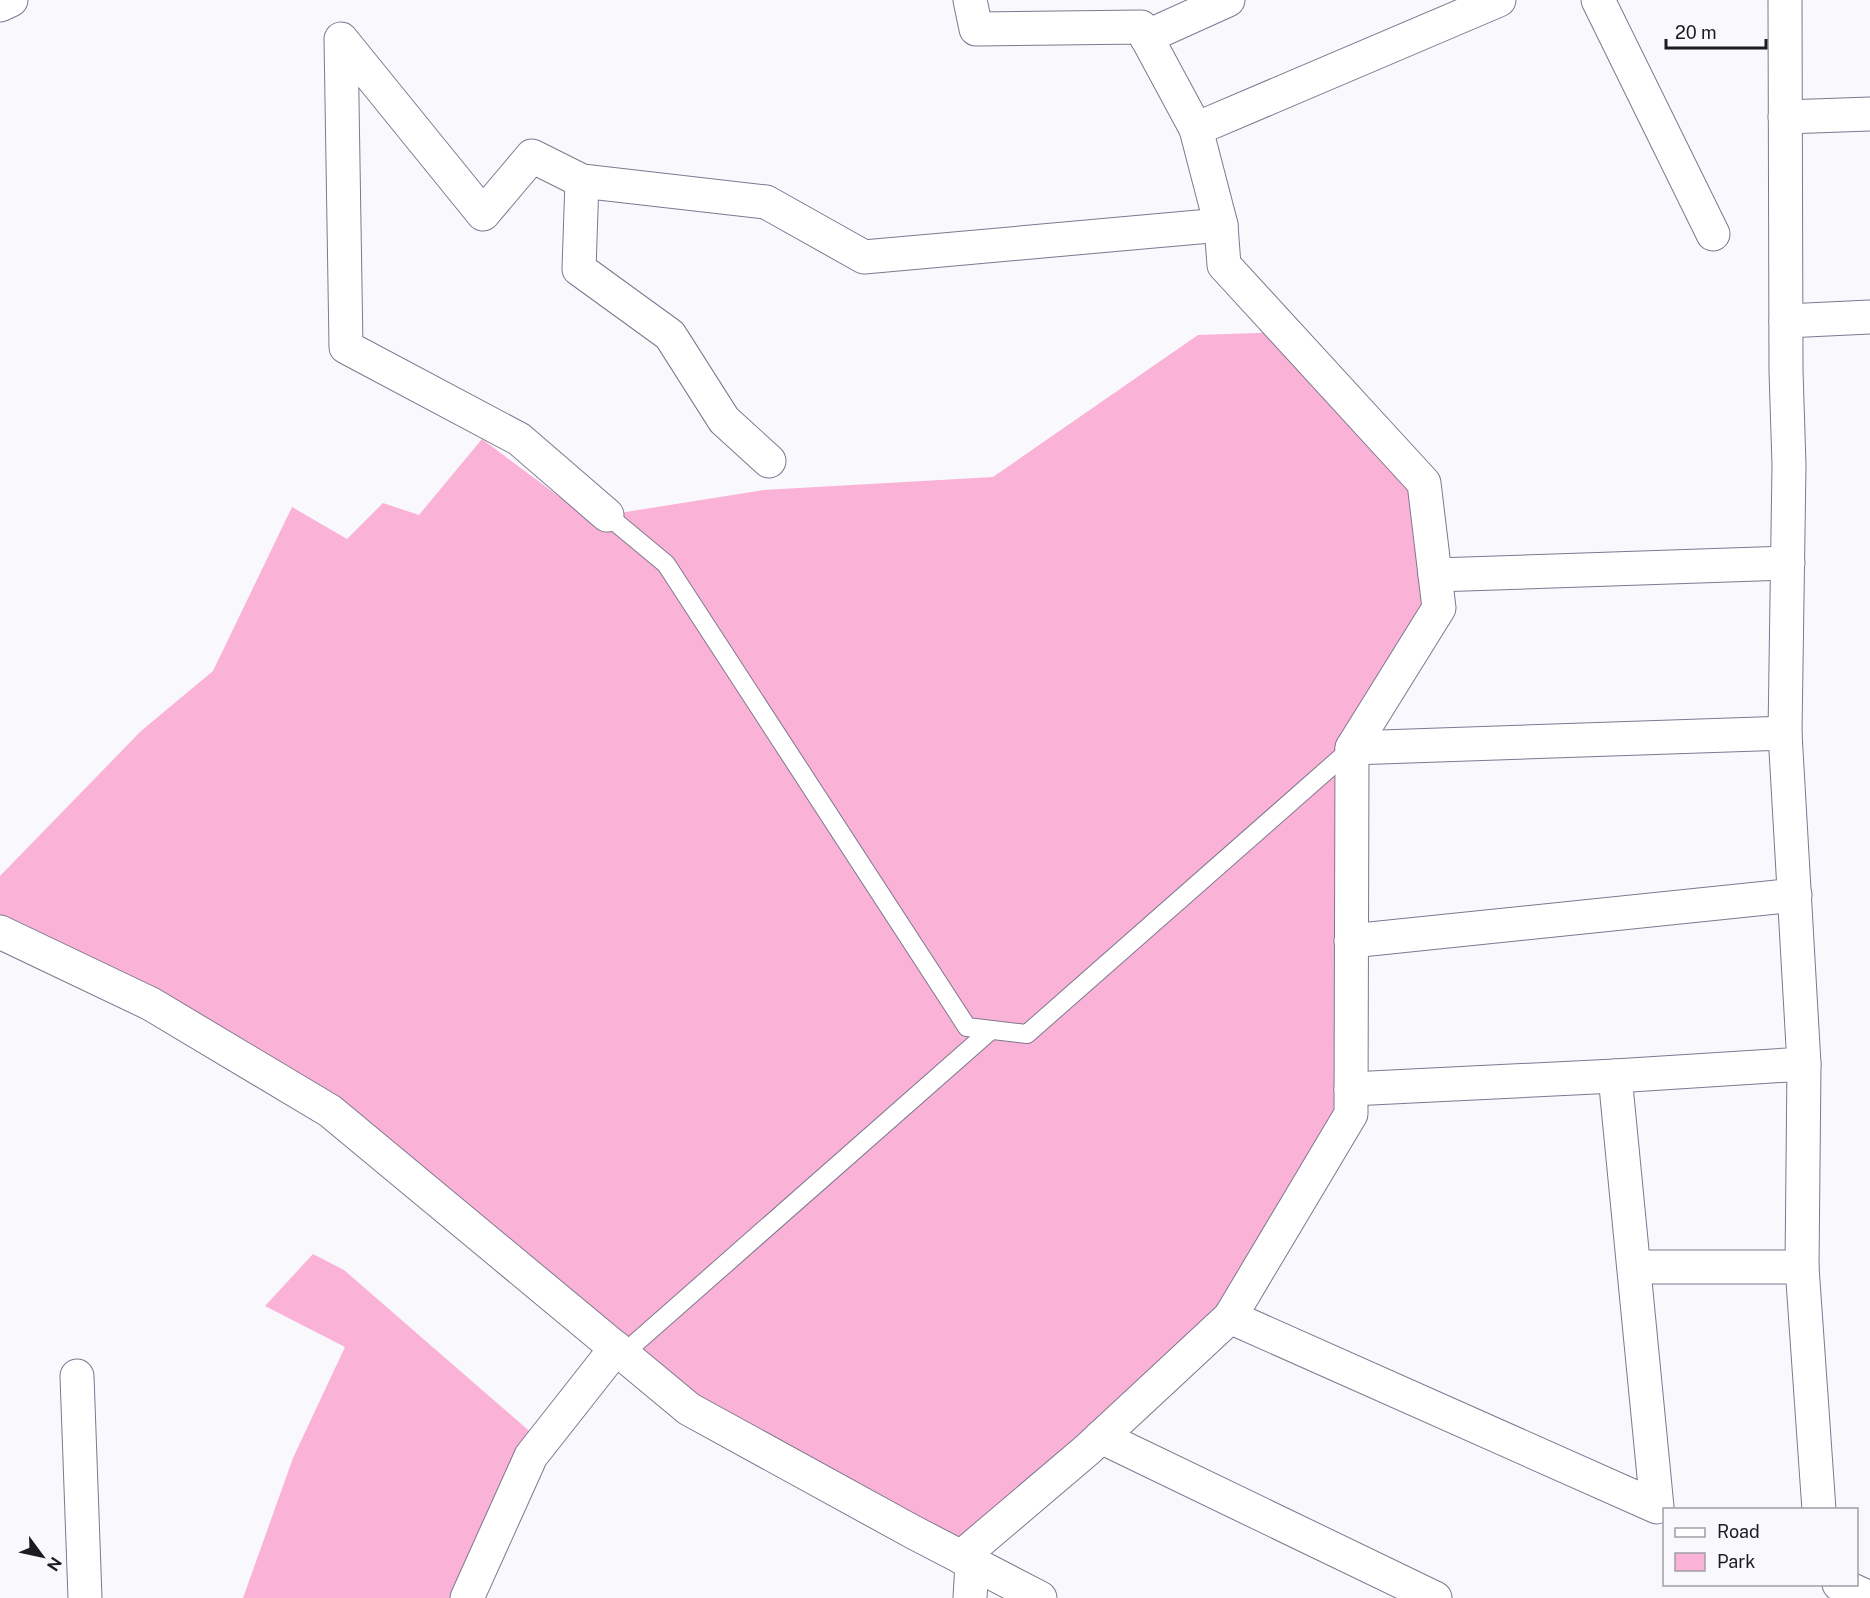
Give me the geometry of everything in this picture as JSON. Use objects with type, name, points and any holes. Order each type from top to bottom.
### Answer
[{"type":"street","points":[[0,5],[11,0]]},
{"type":"street","points":[[966,1560],[1230,1317],[1352,1114],[1352,748],[1439,608],[1424,483],[1224,265],[1221,225],[1196,129],[1141,27],[976,29],[970,0]]},
{"type":"street","points":[[1146,37],[1228,0]]},
{"type":"street","points":[[1196,129],[1499,0]]},
{"type":"street","points":[[1598,0],[1713,234]]},
{"type":"street","points":[[1785,0],[1789,465],[1785,733],[1804,1064],[1802,1267],[1819,1508]]},
{"type":"street","points":[[607,515],[519,439],[346,347],[341,39],[483,214],[532,156],[582,181],[766,202],[864,257],[1221,225]]},
{"type":"street","points":[[1785,117],[1870,114]]},
{"type":"street","points":[[582,181],[579,269],[670,335],[724,420],[769,461]]},
{"type":"street","points":[[1786,321],[1870,317]]},
{"type":"street","points":[[1435,575],[1788,563]]},
{"type":"street","points":[[1352,748],[1785,733]]},
{"type":"street","points":[[1351,940],[1795,895]]},
{"type":"street","points":[[0,932],[151,1004],[330,1111],[689,1409],[1040,1598]]},
{"type":"street","points":[[1351,1089],[1804,1064]]},
{"type":"street","points":[[1615,1076],[1661,1508]]},
{"type":"street","points":[[1634,1267],[1802,1267]]},
{"type":"street","points":[[1230,1317],[1661,1508]]},
{"type":"street","points":[[467,1598],[531,1456],[620,1351]]},
{"type":"street","points":[[77,1376],[85,1598]]},
{"type":"street","points":[[1101,1437],[1435,1598]]},
{"type":"street","points":[[966,1560],[970,1598]]},
{"type":"street","points":[[1843,1586],[1870,1598]]},
{"type":"lane","points":[[607,515],[666,564],[967,1027],[1027,1034],[1352,748]]},
{"type":"lane","points":[[620,1351],[991,1030]]},
{"type":"green space","points":[[1286,332],[1424,483],[1439,608],[1352,748],[1351,1089],[1237,1305],[961,1557],[689,1409],[312,1100],[0,917],[0,876],[141,731],[213,671],[292,507],[347,539],[383,503],[419,515],[482,439],[573,507],[607,515],[764,490],[993,477],[1198,335]]},
{"type":"green space","points":[[313,1254],[344,1270],[542,1442],[467,1598],[243,1598],[293,1458],[345,1347],[265,1306]]}]
